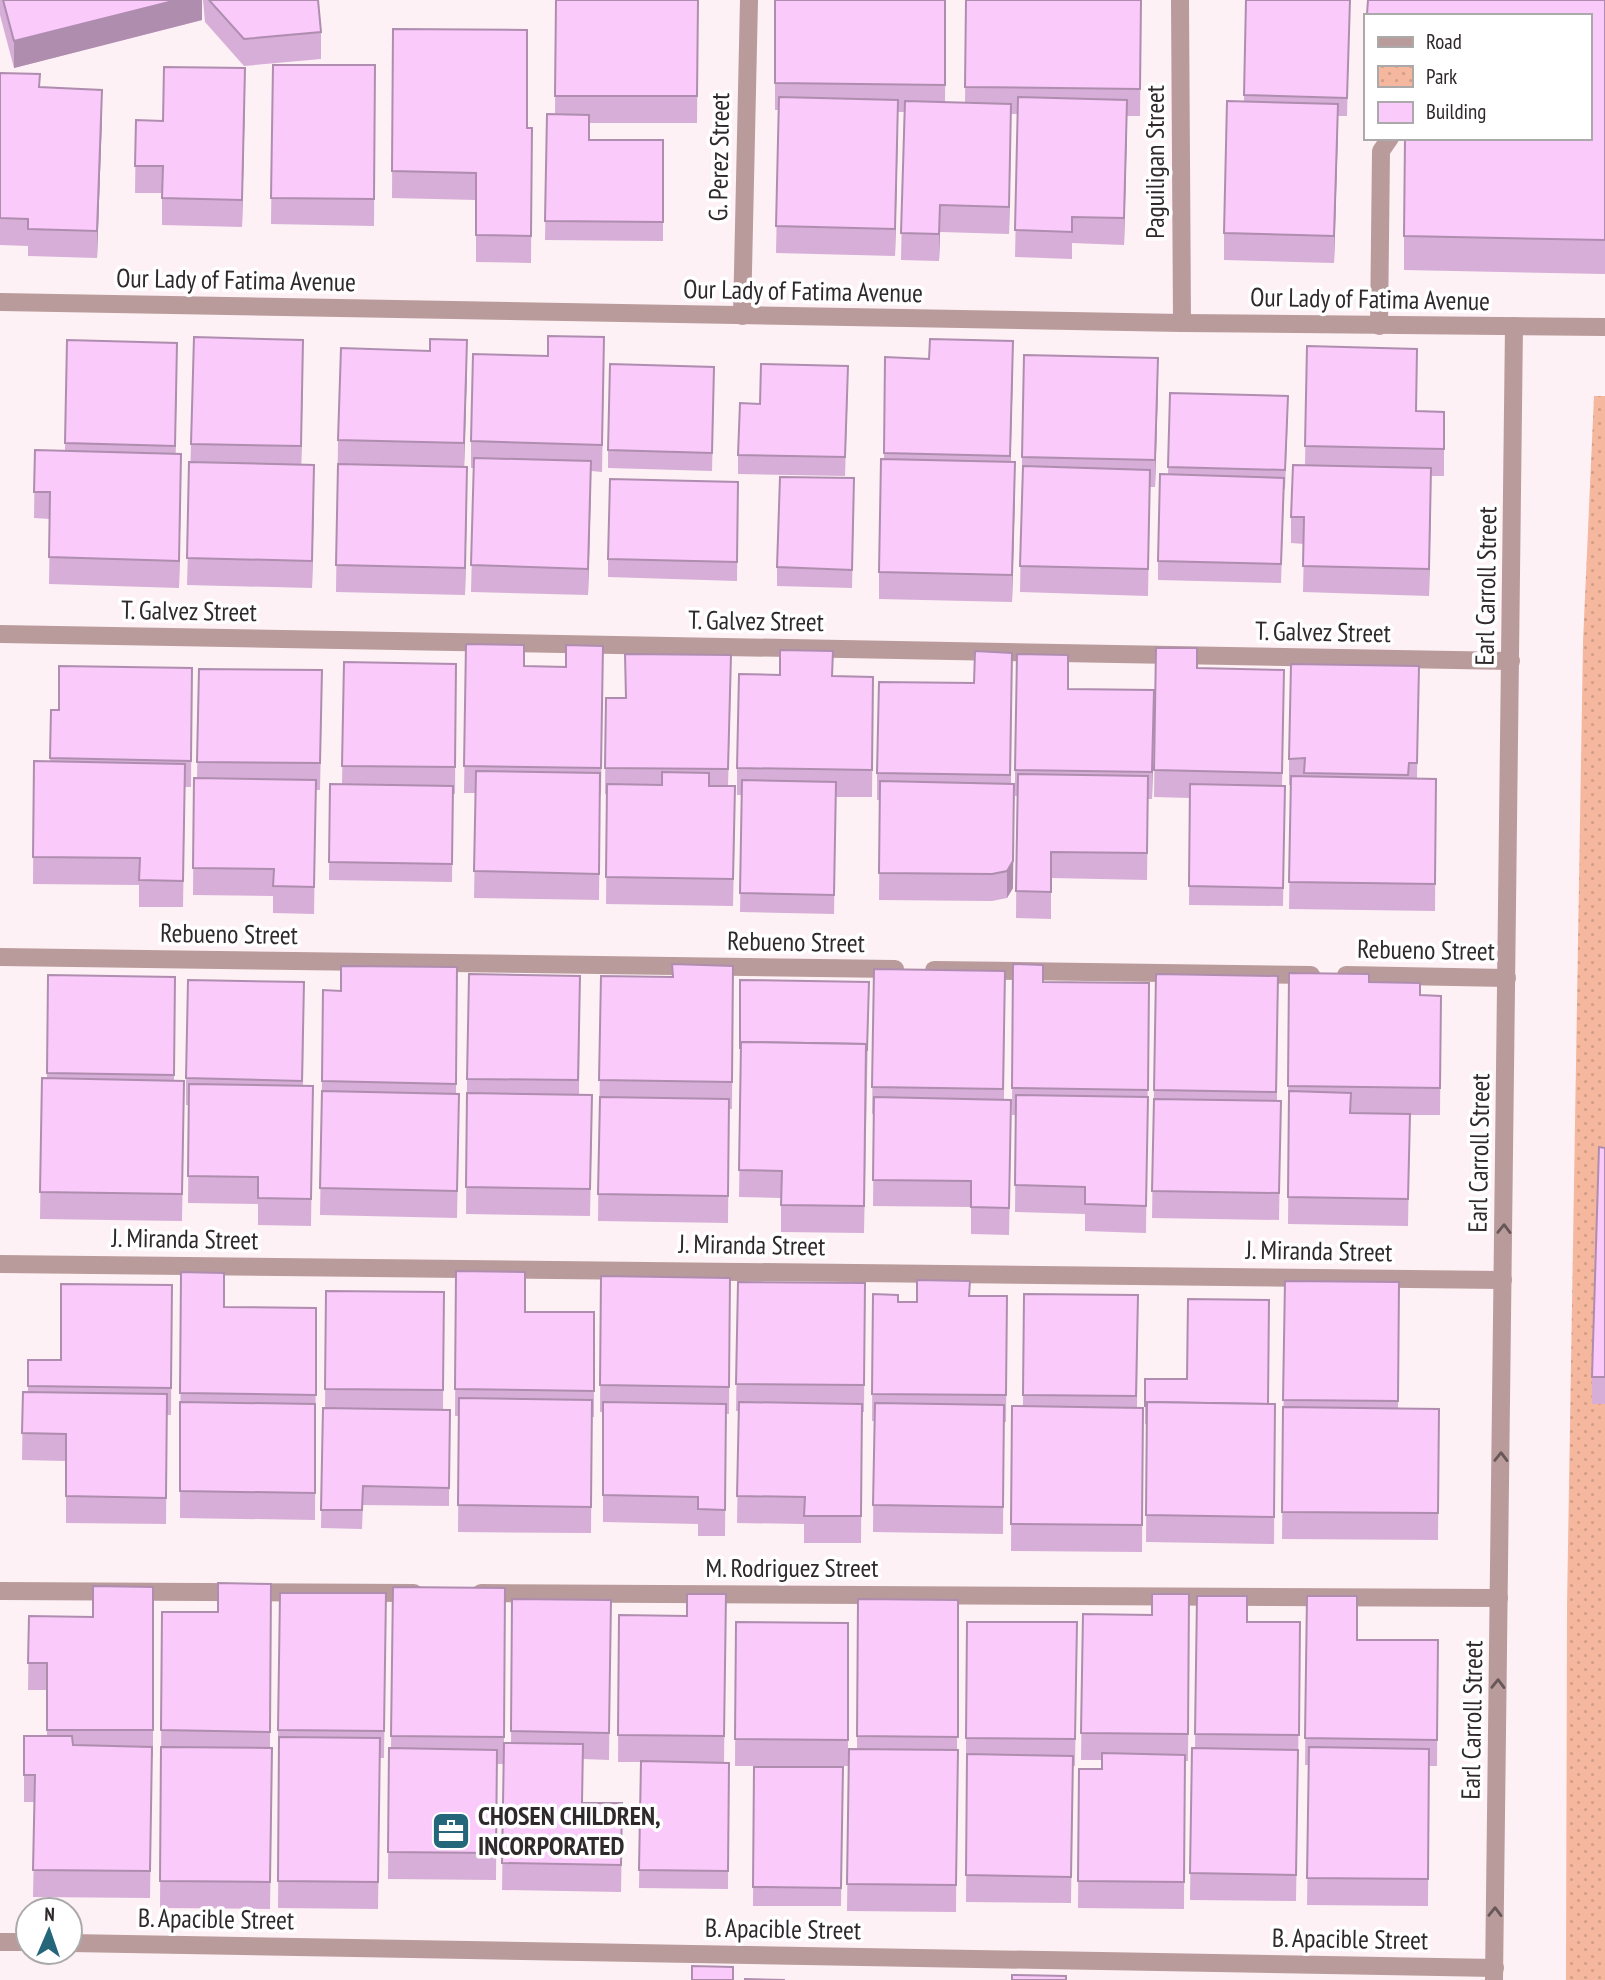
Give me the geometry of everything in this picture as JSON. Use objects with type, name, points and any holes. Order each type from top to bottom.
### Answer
[{"type":"street","name":"G. Perez Street","points":[[742,316],[749,0]]},
{"type":"street","name":"Paguiligan Street","points":[[1180,0],[1182,323]]},
{"type":"street","points":[[1379,326],[1381,151],[1389,140]]},
{"type":"street","name":"Our Lady of Fatima Avenue","points":[[0,302],[1182,323],[1605,327]]},
{"type":"street","name":"Earl Carroll Street","points":[[1494,1974],[1514,326]]},
{"type":"street","name":"T. Galvez Street","points":[[0,634],[1511,662]]},
{"type":"street","name":"Rebueno Street","points":[[0,957],[1507,978]]},
{"type":"street","name":"J. Miranda Street","points":[[0,1264],[1503,1280]]},
{"type":"street","points":[[0,1591],[430,1593]]},
{"type":"street","name":"M. Rodriguez Street","points":[[458,1593],[1499,1598]]},
{"type":"street","name":"B. Apacible Street","points":[[84,1943],[1494,1974]]},
{"type":"green space","points":[[1594,396],[1605,396],[1605,1980],[1566,1980],[1567,1606],[1583,642]]},
{"type":"building","points":[[3,0],[177,0],[14,41]]},
{"type":"building","points":[[209,0],[318,0],[321,32],[244,39]]},
{"type":"building","points":[[556,0],[698,0],[697,96],[555,96]]},
{"type":"building","points":[[775,0],[945,0],[945,85],[775,83]]},
{"type":"building","points":[[966,0],[1141,0],[1140,89],[965,87]]},
{"type":"building","points":[[1246,0],[1350,0],[1347,98],[1244,95]]},
{"type":"building","points":[[1368,0],[1605,0],[1605,240],[1404,236],[1405,140],[1591,140],[1591,14],[1367,14]]},
{"type":"building","points":[[393,29],[527,30],[527,128],[532,128],[531,236],[476,235],[476,173],[392,171]]},
{"type":"building","points":[[273,65],[375,65],[374,199],[271,198]]},
{"type":"building","points":[[164,67],[245,68],[242,200],[162,198],[163,166],[135,166],[136,120],[163,121]]},
{"type":"building","points":[[0,73],[40,74],[39,87],[102,90],[97,231],[28,229],[28,219],[0,218]]},
{"type":"building","points":[[779,97],[898,100],[895,229],[776,226]]},
{"type":"building","points":[[1018,97],[1127,100],[1124,218],[1072,217],[1072,232],[1015,230]]},
{"type":"building","points":[[905,101],[1011,104],[1009,207],[940,205],[939,234],[901,233]]},
{"type":"building","points":[[1227,101],[1338,104],[1334,236],[1224,233]]},
{"type":"building","points":[[547,114],[589,115],[589,140],[663,140],[663,222],[545,221]]},
{"type":"building","points":[[548,336],[604,337],[602,445],[471,441],[473,354],[548,356]]},
{"type":"building","points":[[194,337],[303,340],[301,446],[191,444]]},
{"type":"building","points":[[430,339],[467,340],[464,443],[338,440],[341,348],[430,351]]},
{"type":"building","points":[[930,339],[1013,341],[1010,456],[884,453],[885,357],[929,359]]},
{"type":"building","points":[[67,340],[177,343],[175,446],[65,443]]},
{"type":"building","points":[[1307,346],[1417,349],[1416,411],[1444,412],[1444,449],[1305,446]]},
{"type":"building","points":[[1024,355],[1158,358],[1155,460],[1022,457]]},
{"type":"building","points":[[610,364],[714,367],[712,453],[608,450]]},
{"type":"building","points":[[761,364],[848,366],[845,457],[738,455],[740,403],[760,404]]},
{"type":"building","points":[[1170,393],[1288,396],[1285,470],[1168,467]]},
{"type":"building","points":[[35,450],[181,454],[179,561],[49,557],[50,492],[34,492]]},
{"type":"building","points":[[474,458],[591,461],[588,569],[471,565]]},
{"type":"building","points":[[881,459],[1015,462],[1012,575],[879,572]]},
{"type":"building","points":[[189,462],[314,465],[312,561],[187,558]]},
{"type":"building","points":[[338,464],[467,467],[465,568],[336,565]]},
{"type":"building","points":[[1293,465],[1431,468],[1429,569],[1303,566],[1304,517],[1291,517]]},
{"type":"building","points":[[1023,466],[1150,470],[1148,569],[1020,566]]},
{"type":"building","points":[[1160,474],[1284,478],[1281,564],[1158,561]]},
{"type":"building","points":[[780,477],[854,478],[852,570],[777,567]]},
{"type":"building","points":[[610,479],[738,482],[737,562],[608,559]]},
{"type":"building","points":[[466,644],[524,645],[524,666],[566,667],[566,645],[603,646],[601,768],[464,766]]},
{"type":"building","points":[[1156,648],[1197,648],[1197,668],[1284,670],[1282,773],[1154,770]]},
{"type":"building","points":[[780,650],[833,651],[832,676],[873,677],[872,770],[737,768],[739,674],[780,675]]},
{"type":"building","points":[[975,651],[1012,653],[1010,775],[877,773],[879,682],[974,683]]},
{"type":"building","points":[[625,654],[731,655],[728,769],[605,768],[606,698],[626,698]]},
{"type":"building","points":[[1017,654],[1068,655],[1068,689],[1154,690],[1152,772],[1015,770]]},
{"type":"building","points":[[344,662],[456,664],[455,767],[342,766]]},
{"type":"building","points":[[1291,664],[1419,666],[1417,763],[1409,763],[1408,775],[1304,773],[1305,758],[1289,759]]},
{"type":"building","points":[[59,666],[192,668],[191,761],[50,758],[51,710],[59,710]]},
{"type":"building","points":[[199,669],[322,670],[320,763],[197,762]]},
{"type":"building","points":[[34,761],[185,764],[183,881],[139,880],[140,858],[33,857]]},
{"type":"building","points":[[476,771],[600,773],[599,874],[474,871]]},
{"type":"building","points":[[662,772],[709,773],[709,786],[735,786],[733,879],[606,877],[607,784],[662,785]]},
{"type":"building","points":[[1018,774],[1148,776],[1147,853],[1051,852],[1051,892],[1016,891]]},
{"type":"building","points":[[1291,776],[1436,779],[1435,884],[1289,882]]},
{"type":"building","points":[[194,778],[316,780],[314,887],[273,886],[274,869],[193,868]]},
{"type":"building","points":[[742,780],[836,782],[834,895],[740,893]]},
{"type":"building","points":[[880,781],[1014,784],[1013,861],[1007,871],[992,874],[879,873]]},
{"type":"building","points":[[330,784],[453,786],[452,864],[329,862]]},
{"type":"building","points":[[1190,784],[1285,786],[1283,888],[1189,886]]},
{"type":"building","points":[[672,964],[733,966],[732,1082],[599,1080],[601,976],[673,977]]},
{"type":"building","points":[[1013,964],[1043,965],[1043,982],[1149,983],[1148,1090],[1012,1088]]},
{"type":"building","points":[[341,966],[457,967],[456,1084],[322,1081],[323,990],[341,991]]},
{"type":"building","points":[[874,969],[1005,971],[1003,1089],[872,1087]]},
{"type":"building","points":[[1289,973],[1369,974],[1369,982],[1420,983],[1420,995],[1441,996],[1440,1088],[1288,1086]]},
{"type":"building","points":[[469,974],[580,976],[578,1080],[467,1079]]},
{"type":"building","points":[[1156,974],[1278,976],[1276,1092],[1154,1090]]},
{"type":"building","points":[[48,975],[175,977],[174,1075],[47,1073]]},
{"type":"building","points":[[188,980],[304,982],[302,1081],[186,1078]]},
{"type":"building","points":[[740,980],[869,982],[867,1050],[866,1044],[741,1042],[740,1048]]},
{"type":"building","points":[[741,1042],[866,1044],[864,1206],[781,1205],[782,1171],[739,1170]]},
{"type":"building","points":[[42,1078],[184,1081],[182,1194],[40,1192]]},
{"type":"building","points":[[189,1084],[313,1086],[311,1199],[258,1198],[258,1177],[188,1176]]},
{"type":"building","points":[[322,1091],[459,1094],[457,1191],[320,1188]]},
{"type":"building","points":[[1289,1091],[1351,1093],[1350,1113],[1410,1114],[1408,1199],[1288,1197]]},
{"type":"building","points":[[467,1093],[592,1095],[590,1189],[466,1187]]},
{"type":"building","points":[[1016,1095],[1148,1097],[1146,1206],[1085,1204],[1085,1187],[1015,1185]]},
{"type":"building","points":[[600,1097],[729,1099],[728,1196],[598,1194]]},
{"type":"building","points":[[874,1097],[1011,1100],[1009,1208],[971,1207],[971,1181],[873,1180]]},
{"type":"building","points":[[1154,1099],[1281,1101],[1279,1193],[1152,1191]]},
{"type":"building","points":[[1599,1147],[1605,1148],[1605,1377],[1592,1377]]},
{"type":"building","points":[[456,1271],[525,1272],[525,1312],[594,1312],[594,1391],[455,1389]]},
{"type":"building","points":[[181,1272],[224,1273],[224,1307],[316,1308],[316,1395],[180,1393]]},
{"type":"building","points":[[601,1276],[730,1278],[729,1387],[600,1385]]},
{"type":"building","points":[[917,1280],[970,1281],[969,1296],[1007,1296],[1006,1395],[872,1394],[873,1294],[898,1295],[898,1302],[917,1302]]},
{"type":"building","points":[[1285,1281],[1399,1282],[1398,1401],[1283,1400]]},
{"type":"building","points":[[738,1282],[865,1283],[864,1385],[736,1384]]},
{"type":"building","points":[[61,1284],[172,1285],[171,1388],[28,1386],[28,1360],[61,1360]]},
{"type":"building","points":[[326,1291],[444,1292],[443,1390],[325,1389]]},
{"type":"building","points":[[1024,1294],[1138,1295],[1136,1396],[1023,1395]]},
{"type":"building","points":[[1188,1299],[1269,1300],[1268,1404],[1147,1402],[1145,1406],[1145,1379],[1187,1379]]},
{"type":"building","points":[[23,1392],[167,1394],[166,1498],[66,1496],[66,1434],[22,1433]]},
{"type":"building","points":[[459,1398],[592,1400],[591,1507],[458,1505]]},
{"type":"building","points":[[180,1402],[315,1404],[315,1493],[180,1491]]},
{"type":"building","points":[[603,1402],[726,1404],[725,1510],[698,1509],[698,1497],[603,1495]]},
{"type":"building","points":[[739,1402],[862,1404],[861,1516],[804,1516],[805,1497],[737,1496]]},
{"type":"building","points":[[1147,1402],[1275,1404],[1274,1517],[1146,1515]]},
{"type":"building","points":[[875,1403],[1004,1405],[1003,1507],[873,1505]]},
{"type":"building","points":[[1012,1406],[1143,1408],[1142,1525],[1011,1524]]},
{"type":"building","points":[[1283,1407],[1439,1409],[1438,1513],[1282,1512]]},
{"type":"building","points":[[323,1408],[450,1410],[449,1488],[363,1486],[362,1510],[321,1510]]},
{"type":"building","points":[[218,1583],[271,1584],[270,1732],[161,1730],[162,1612],[218,1612]]},
{"type":"building","points":[[93,1586],[153,1587],[153,1730],[47,1730],[47,1663],[28,1663],[29,1616],[93,1617]]},
{"type":"building","points":[[393,1587],[505,1588],[504,1737],[391,1736]]},
{"type":"building","points":[[280,1593],[386,1593],[384,1731],[278,1730]]},
{"type":"building","points":[[687,1594],[726,1594],[724,1736],[618,1735],[619,1615],[687,1616]]},
{"type":"building","points":[[1152,1594],[1189,1594],[1188,1734],[1081,1733],[1083,1614],[1152,1615]]},
{"type":"building","points":[[1197,1596],[1247,1596],[1247,1622],[1300,1622],[1299,1735],[1195,1734]]},
{"type":"building","points":[[1307,1596],[1357,1596],[1357,1640],[1438,1640],[1437,1740],[1305,1738]]},
{"type":"building","points":[[512,1599],[611,1600],[609,1733],[511,1731]]},
{"type":"building","points":[[858,1599],[958,1600],[958,1737],[857,1736]]},
{"type":"building","points":[[736,1622],[848,1623],[848,1740],[735,1739]]},
{"type":"building","points":[[967,1622],[1077,1622],[1075,1739],[966,1738]]},
{"type":"building","points":[[24,1736],[72,1736],[73,1745],[152,1747],[150,1871],[33,1870],[35,1775],[24,1775]]},
{"type":"building","points":[[279,1737],[380,1738],[378,1882],[278,1881]]},
{"type":"building","points":[[504,1743],[583,1744],[582,1803],[622,1803],[621,1865],[502,1863]]},
{"type":"building","points":[[161,1747],[272,1748],[270,1882],[160,1881]]},
{"type":"building","points":[[1309,1747],[1429,1749],[1428,1879],[1307,1878]]},
{"type":"building","points":[[389,1748],[497,1750],[496,1853],[388,1852]]},
{"type":"building","points":[[1192,1748],[1298,1750],[1296,1875],[1190,1873]]},
{"type":"building","points":[[849,1749],[958,1750],[956,1885],[847,1884]]},
{"type":"building","points":[[1102,1753],[1185,1755],[1184,1882],[1078,1881],[1079,1769],[1102,1769]]},
{"type":"building","points":[[967,1754],[1073,1756],[1071,1877],[966,1875]]},
{"type":"building","points":[[641,1761],[729,1763],[728,1871],[639,1870]]},
{"type":"building","points":[[754,1767],[843,1767],[841,1888],[753,1887]]},
{"type":"building","points":[[692,1966],[733,1967],[733,1980],[692,1980]]},
{"type":"building","points":[[1012,1975],[1066,1976],[1066,1980],[1012,1980]]},
{"type":"place","name":"CHOSEN CHILDREN, INCORPORATED","points":[[451,1831]]}]
